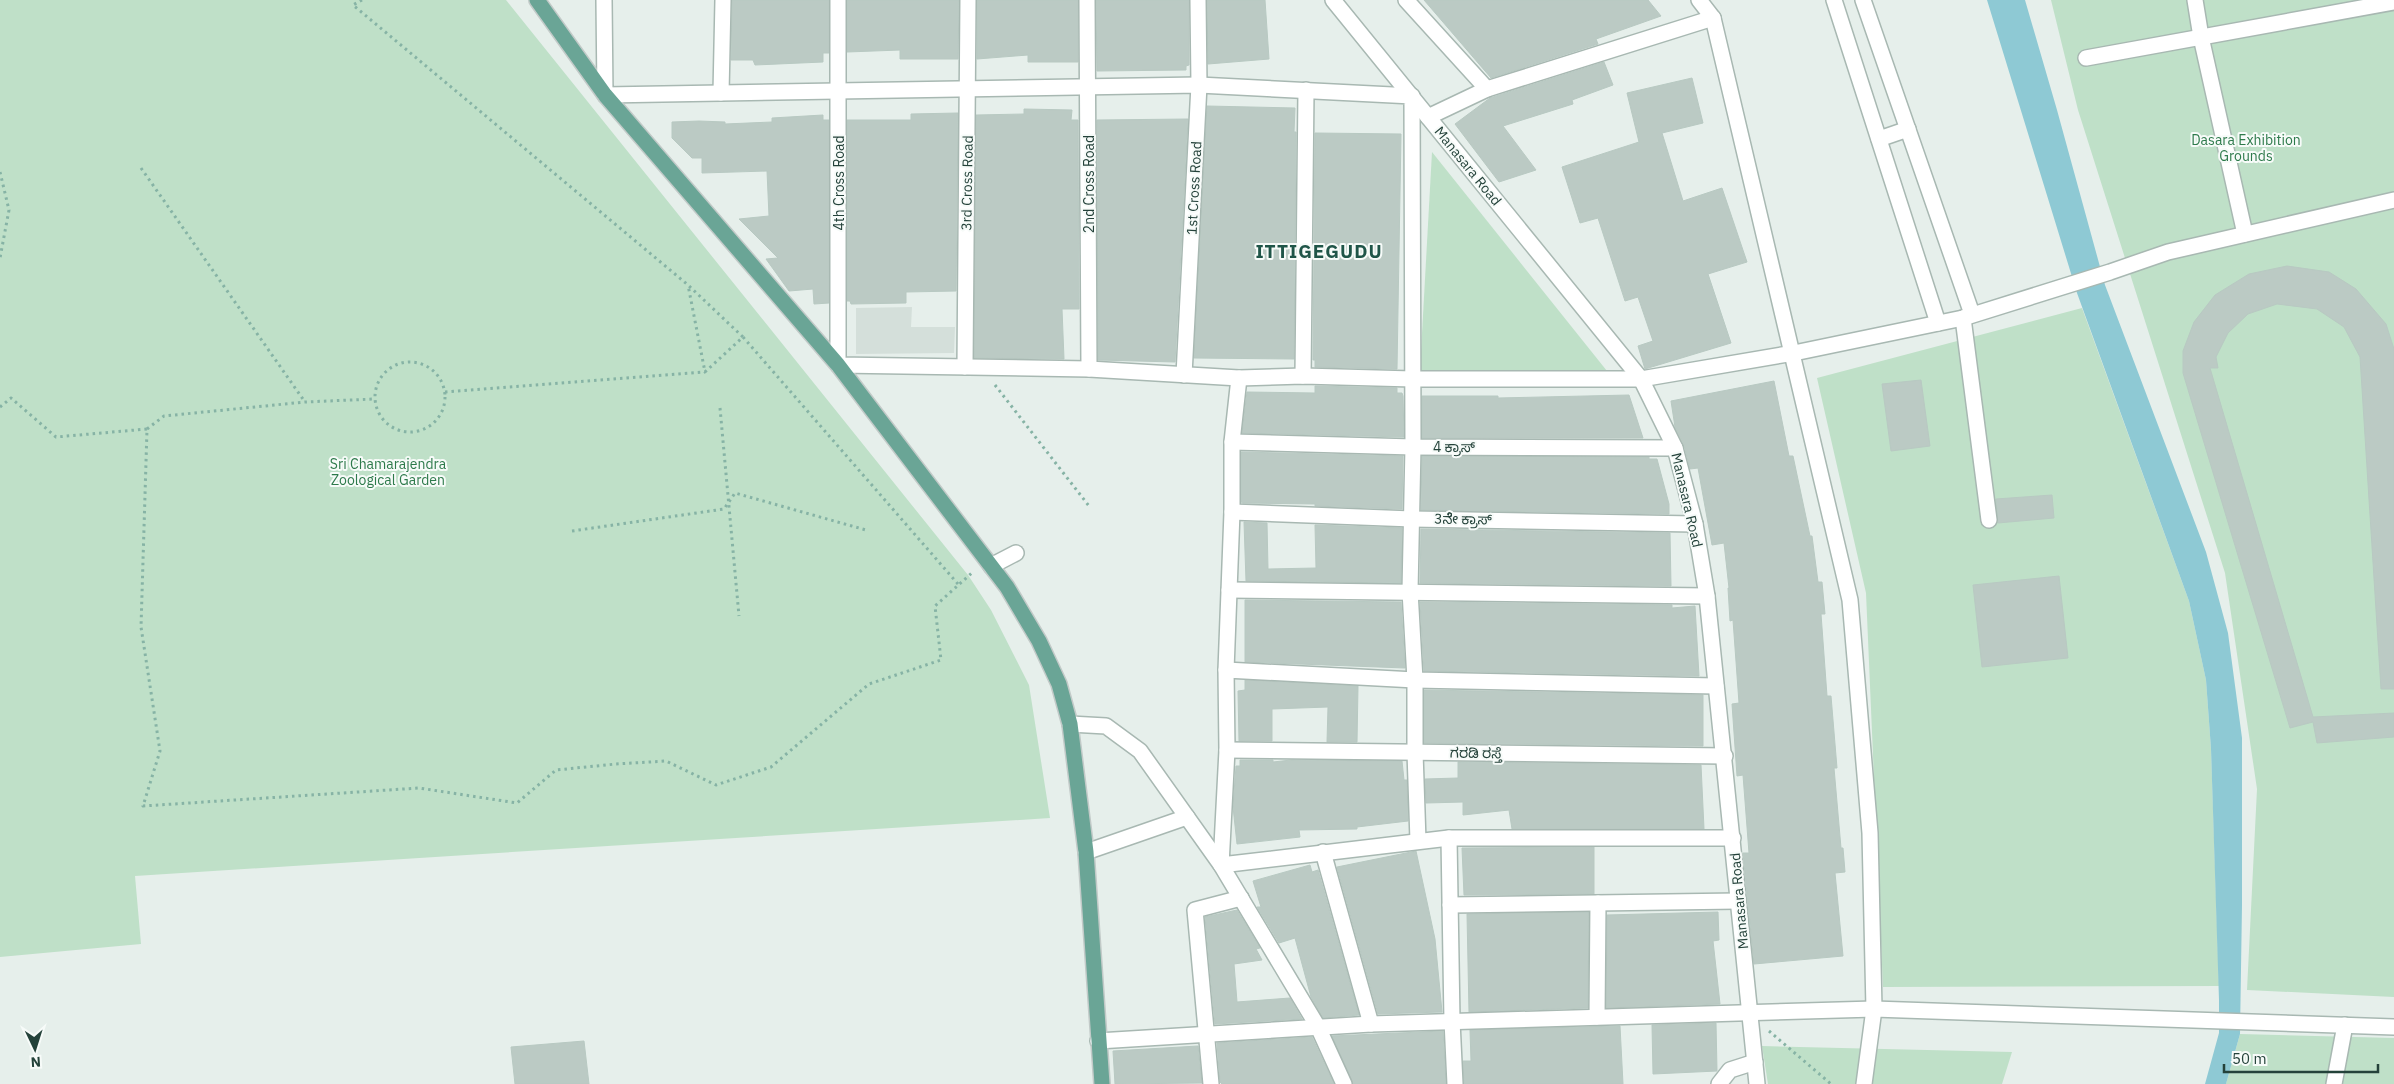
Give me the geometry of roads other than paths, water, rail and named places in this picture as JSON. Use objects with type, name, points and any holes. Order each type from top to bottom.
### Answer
[{"type":"main road","points":[[537,0],[605,96],[838,365],[1007,587],[1039,641],[1059,684],[1070,724],[1086,852],[1102,1084]]},
{"type":"street","points":[[604,0],[605,96],[1199,85],[1412,96],[1414,446],[1410,591],[1415,680],[1418,841]]},
{"type":"street","points":[[721,94],[722,0]]},
{"type":"street","name":"4th Cross Road","points":[[838,0],[838,365]]},
{"type":"street","name":"3rd Cross Road","points":[[965,367],[968,0]]},
{"type":"street","name":"2nd Cross Road","points":[[1087,0],[1089,87],[1089,369]]},
{"type":"street","name":"1st Cross Road","points":[[1184,375],[1199,85],[1198,0]]},
{"type":"street","name":"Manasara Road","points":[[1333,0],[1641,380],[1675,448],[1695,524],[1707,596],[1725,756],[1749,1014],[1758,1084]]},
{"type":"street","points":[[1406,0],[1487,89]]},
{"type":"street","points":[[1698,0],[1713,18],[1794,354],[1850,600],[1870,833],[1874,1009],[1864,1084]]},
{"type":"street","points":[[1834,0],[1938,323]]},
{"type":"street","points":[[1863,0],[1908,129],[1968,316],[1989,520]]},
{"type":"street","points":[[2195,0],[2201,37],[2245,234]]},
{"type":"street","points":[[2086,58],[2394,2]]},
{"type":"street","points":[[1428,117],[1487,89],[1713,18]]},
{"type":"street","points":[[1303,376],[1306,90]]},
{"type":"street","points":[[1879,139],[1908,129]]},
{"type":"street","points":[[838,365],[1089,369],[1239,378],[1303,376],[1413,379],[1641,380],[1794,354],[1968,316],[2168,252],[2394,200]]},
{"type":"street","points":[[1221,865],[1227,750],[1226,670],[1230,590],[1232,442],[1239,378]]},
{"type":"street","name":"4 ಕ್ರಾಸ್","points":[[1232,442],[1414,446],[1675,448]]},
{"type":"street","name":"3ನೆೇ ಕ್ರಾಸ್","points":[[1232,512],[1695,524]]},
{"type":"street","points":[[988,564],[1016,553]]},
{"type":"street","points":[[1230,590],[1707,596]]},
{"type":"street","points":[[1226,670],[1415,680],[1716,686]]},
{"type":"street","points":[[1070,724],[1106,726],[1140,751],[1221,865],[1318,1027],[1344,1084]]},
{"type":"street","name":"ಗರಡಿ ರಸ್ತೆ","points":[[1227,750],[1725,756]]},
{"type":"street","points":[[1086,852],[1187,817]]},
{"type":"street","points":[[1221,865],[1449,838],[1733,838]]},
{"type":"street","points":[[1449,838],[1455,1084]]},
{"type":"street","points":[[1323,852],[1371,1024]]},
{"type":"street","points":[[1211,1084],[1196,910],[1241,898]]},
{"type":"street","points":[[1450,905],[1738,901]]},
{"type":"street","points":[[1598,903],[1598,1018]]},
{"type":"street","points":[[1098,1041],[1371,1024],[1874,1009],[2394,1027]]},
{"type":"street","points":[[2334,1084],[2345,1025]]},
{"type":"street","points":[[1720,1084],[1730,1070],[1755,1062]]},
{"type":"water","points":[[1987,0],[2025,0],[2105,285],[2206,552],[2228,633],[2242,738],[2242,905],[2240,1034],[2226,1084],[2205,1084],[2219,1033],[2211,749],[2206,680],[2189,601],[2077,293]]},
{"type":"district","name":"ITTIGEGUDU","points":[[1319,251]]},
{"type":"park label","name":"Dasara Exhibition Grounds","points":[[2246,148]]},
{"type":"park label","name":"Sri Chamarajendra Zoological Garden","points":[[388,472]]}]
